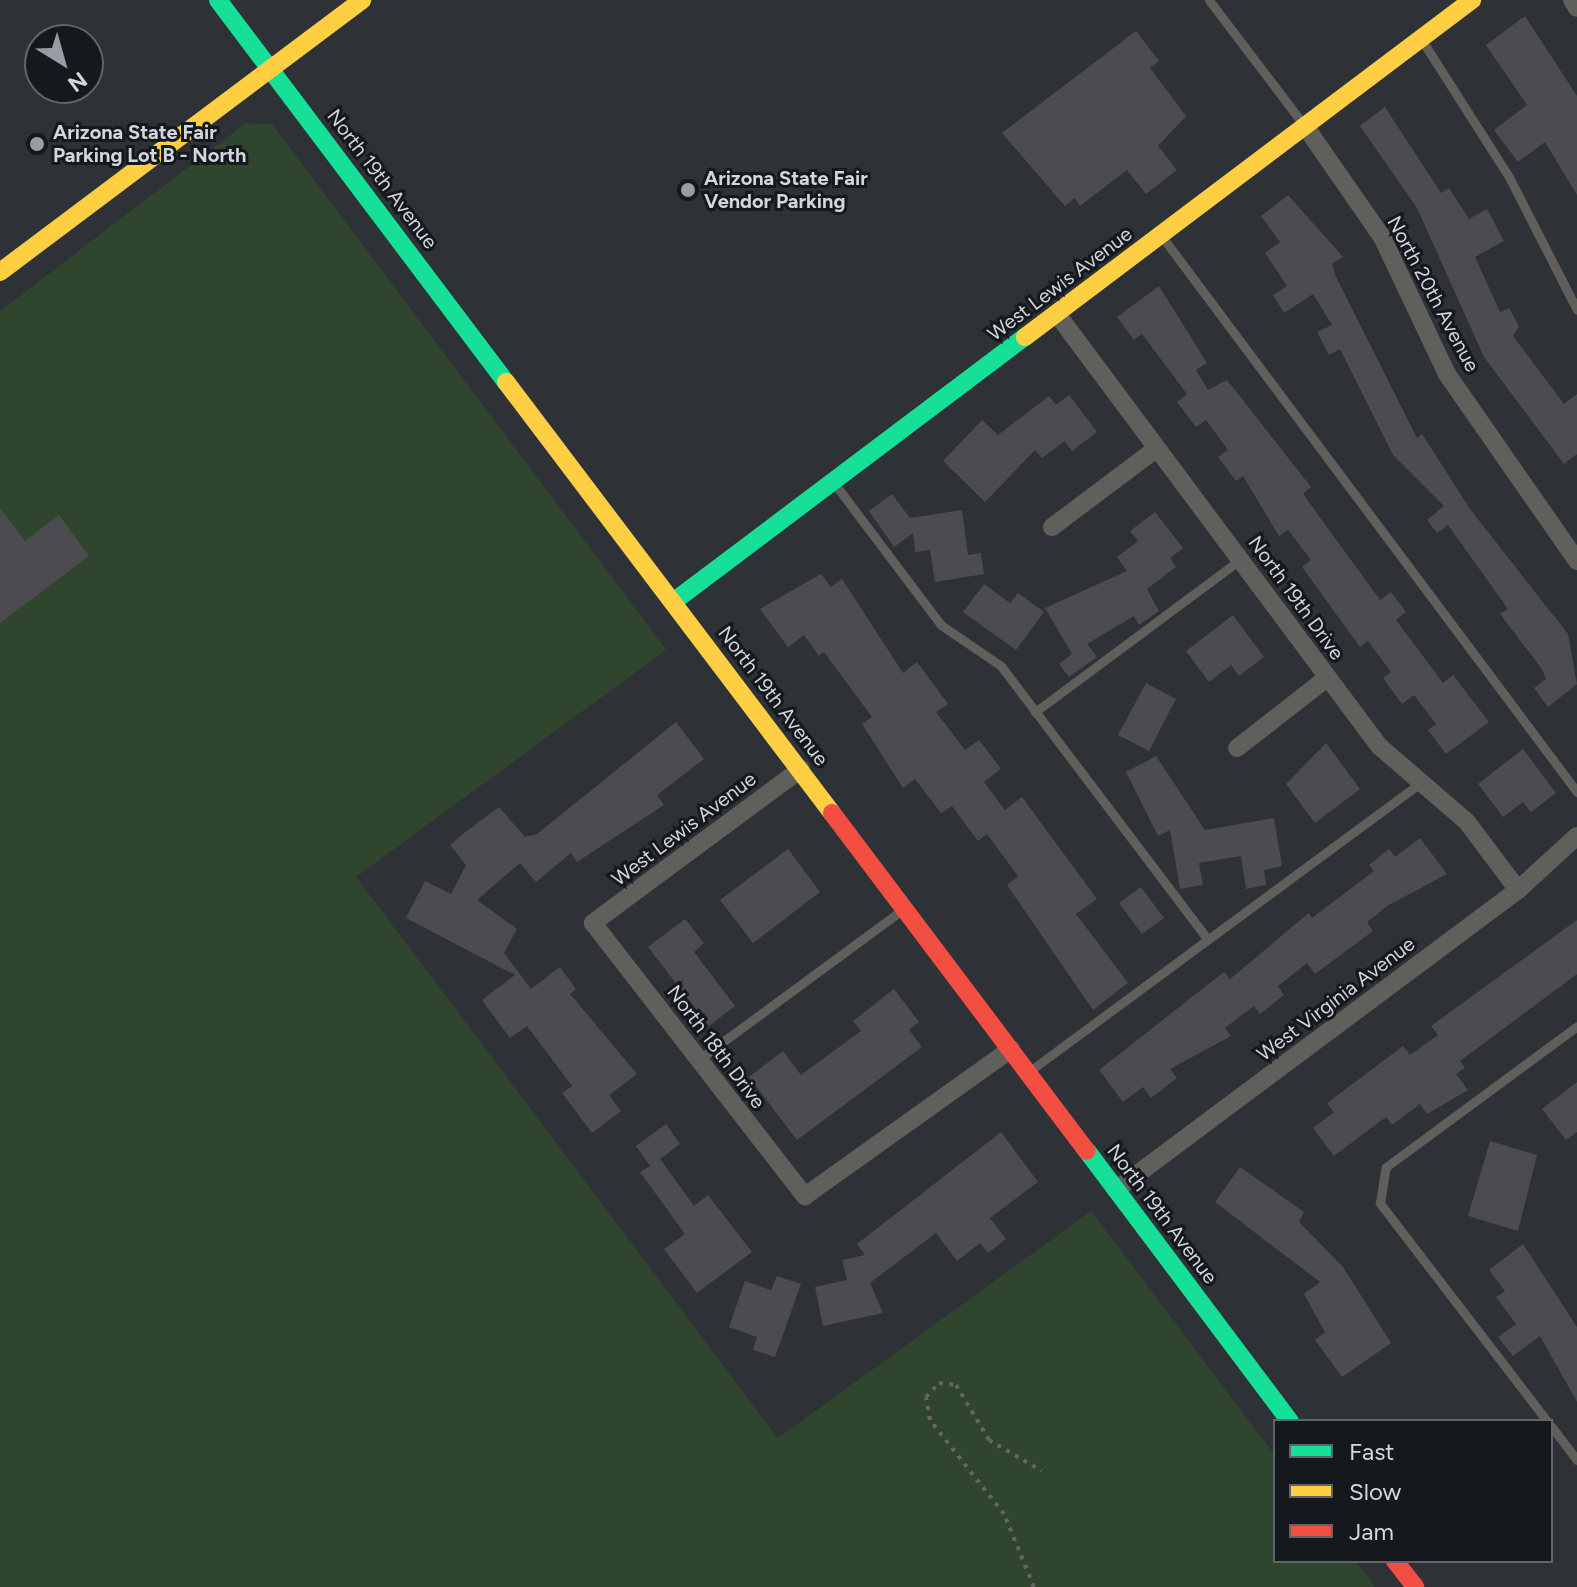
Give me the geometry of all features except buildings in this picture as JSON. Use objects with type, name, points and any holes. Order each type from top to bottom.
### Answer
[{"type":"main road","name":"North 19th Avenue","points":[[218,0],[1288,1419]]},
{"type":"main road","points":[[0,272],[362,0]]},
{"type":"main road","name":"West Lewis Avenue","points":[[673,602],[1472,0]]},
{"type":"main road","points":[[1397,1563],[1415,1587]]},
{"type":"street","points":[[1572,0],[1577,8]]},
{"type":"street","name":"North 20th Avenue","points":[[1305,126],[1382,237],[1447,374],[1577,561]]},
{"type":"street","name":"North 19th Drive","points":[[1057,314],[1327,678],[1417,785],[1467,822],[1518,890]]},
{"type":"street","points":[[1052,527],[1156,449]]},
{"type":"street","points":[[1237,748],[1327,678]]},
{"type":"street","name":"West Lewis Avenue","points":[[593,923],[801,769]]},
{"type":"street","name":"West Virginia Avenue","points":[[1116,1190],[1518,890],[1577,836]]},
{"type":"street","name":"North 18th Drive","points":[[593,923],[805,1196],[1011,1049]]},
{"type":"lane","points":[[1209,0],[1305,126]]},
{"type":"lane","points":[[1421,39],[1509,177],[1577,310]]},
{"type":"lane","points":[[1161,235],[1577,792]]},
{"type":"lane","points":[[834,483],[941,625],[1001,666],[1207,938]]},
{"type":"lane","points":[[1035,712],[1240,560]]},
{"type":"lane","points":[[1029,1073],[1207,938],[1233,927],[1417,785]]},
{"type":"lane","points":[[698,1060],[905,908]]},
{"type":"lane","points":[[1545,1419],[1380,1203],[1386,1167],[1577,1026]]},
{"type":"lane","points":[[1553,1429],[1577,1460]]},
{"type":"path","points":[[1034,1587],[1009,1522],[930,1420],[926,1397],[939,1383],[956,1385],[989,1440],[1042,1471]]},
{"type":"green space","points":[[246,123],[272,124],[666,650],[356,877],[778,1438],[1091,1211],[1273,1452],[1273,1563],[1357,1563],[1375,1587],[0,1587],[0,311]]},
{"type":"traffic: fast","points":[[218,0],[506,382]]},
{"type":"traffic: fast","points":[[673,602],[1025,337]]},
{"type":"traffic: fast","points":[[1087,1151],[1288,1419]]},
{"type":"traffic: slow","points":[[0,272],[362,0]]},
{"type":"traffic: slow","points":[[1025,337],[1472,0]]},
{"type":"traffic: slow","points":[[506,382],[832,813]]},
{"type":"traffic: jam","points":[[832,813],[1087,1151]]},
{"type":"traffic: jam","points":[[1397,1563],[1415,1587]]},
{"type":"place","name":"Arizona State Fair Parking Lot B - North","points":[[37,144]]},
{"type":"place","name":"Arizona State Fair Vendor Parking","points":[[688,190]]}]
